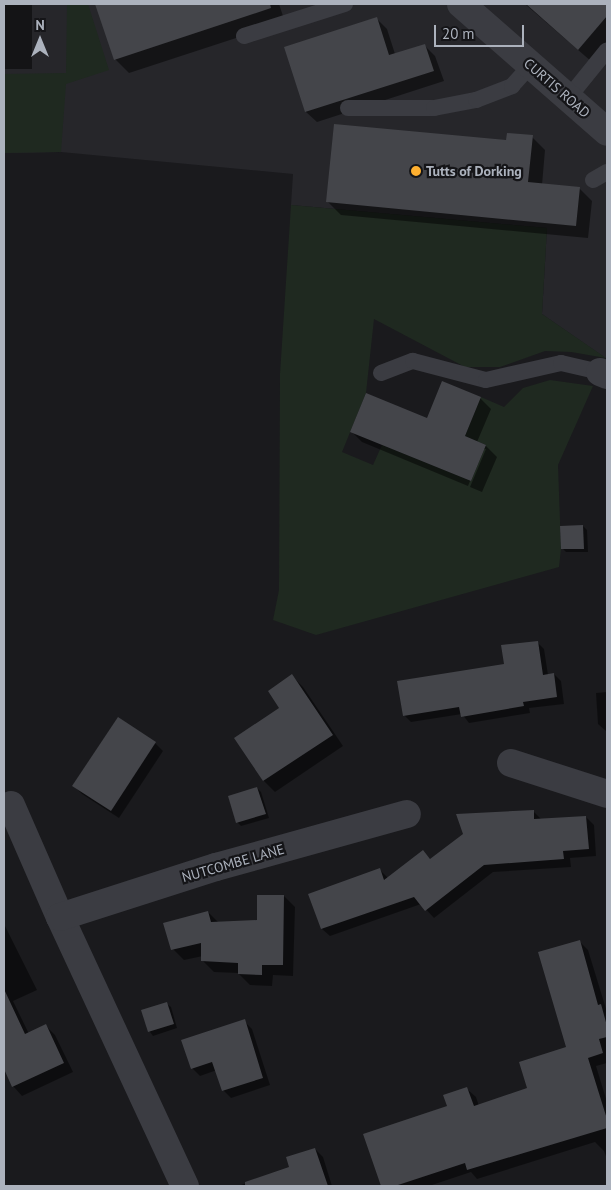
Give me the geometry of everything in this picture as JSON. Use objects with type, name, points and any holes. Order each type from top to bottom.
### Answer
[{"type":"street","name":"CURTIS ROAD","points":[[461,4],[607,131]]},
{"type":"street","points":[[511,763],[607,794]]},
{"type":"street","points":[[11,804],[60,917],[185,1186]]},
{"type":"street","name":"NUTCOMBE LANE","points":[[60,917],[216,867],[407,814]]},
{"type":"lane","points":[[244,36],[344,4]]},
{"type":"lane","points":[[570,97],[607,50]]},
{"type":"lane","points":[[348,108],[434,108],[476,100],[512,86],[531,65]]},
{"type":"lane","points":[[381,373],[414,361],[486,380],[561,363],[604,374]]},
{"type":"shaded area","points":[[4,4],[607,4],[607,359],[542,314],[547,228],[291,205],[293,174],[61,152],[4,153]]},
{"type":"green space","points":[[67,4],[88,4],[109,70],[66,84],[61,152],[4,153],[4,74],[66,73]]},
{"type":"green space","points":[[291,205],[547,228],[542,314],[606,358],[571,352],[545,351],[500,367],[465,367],[374,319],[366,393],[342,452],[373,465],[382,445],[471,481],[486,445],[465,436],[481,397],[504,407],[523,388],[550,380],[593,386],[558,465],[561,549],[559,567],[316,635],[273,620],[279,590],[280,374]]},
{"type":"building","points":[[95,4],[270,4],[271,8],[114,60]]},
{"type":"building","points":[[526,4],[607,4],[607,16],[578,50]]},
{"type":"building","points":[[377,17],[389,55],[425,44],[434,71],[305,112],[284,47]]},
{"type":"building","name":"Tutts of Dorking","points":[[334,124],[506,140],[507,133],[533,135],[528,182],[580,187],[576,226],[326,202]]},
{"type":"building","points":[[442,381],[481,397],[465,436],[486,445],[471,481],[350,432],[366,393],[427,418]]},
{"type":"building","points":[[583,525],[584,549],[561,549],[560,526]]},
{"type":"building","points":[[538,641],[543,675],[554,673],[557,697],[523,702],[524,706],[461,717],[459,707],[403,716],[397,681],[504,664],[501,645]]},
{"type":"building","points":[[292,674],[333,735],[263,781],[234,738],[279,708],[268,691]]},
{"type":"building","points":[[118,717],[156,742],[111,811],[72,786]]},
{"type":"building","points":[[257,787],[266,814],[236,823],[228,796]]},
{"type":"building","points":[[534,810],[534,819],[586,816],[589,849],[563,851],[564,859],[484,865],[425,911],[414,897],[321,929],[308,894],[380,868],[384,880],[423,850],[430,859],[463,834],[456,814]]},
{"type":"building","points":[[257,895],[284,895],[283,965],[262,965],[262,975],[238,974],[238,963],[201,961],[201,943],[171,950],[163,923],[208,911],[211,922],[257,920]]},
{"type":"building","points":[[580,940],[598,1005],[601,1004],[607,1026],[607,1037],[599,1039],[603,1053],[588,1058],[607,1119],[607,1128],[467,1170],[465,1163],[395,1186],[381,1186],[363,1134],[447,1106],[443,1095],[467,1087],[474,1106],[527,1088],[519,1062],[566,1047],[538,952]]},
{"type":"building","points":[[4,989],[25,1034],[46,1024],[64,1063],[12,1087],[4,1069]]},
{"type":"building","points":[[167,1002],[174,1024],[148,1032],[141,1010]]},
{"type":"building","points":[[245,1019],[263,1078],[222,1091],[212,1062],[191,1069],[181,1040]]},
{"type":"building","points":[[315,1148],[328,1186],[245,1186],[245,1182],[289,1167],[286,1157]]},
{"type":"place","name":"Tutts of Dorking","points":[[416,171]]}]
